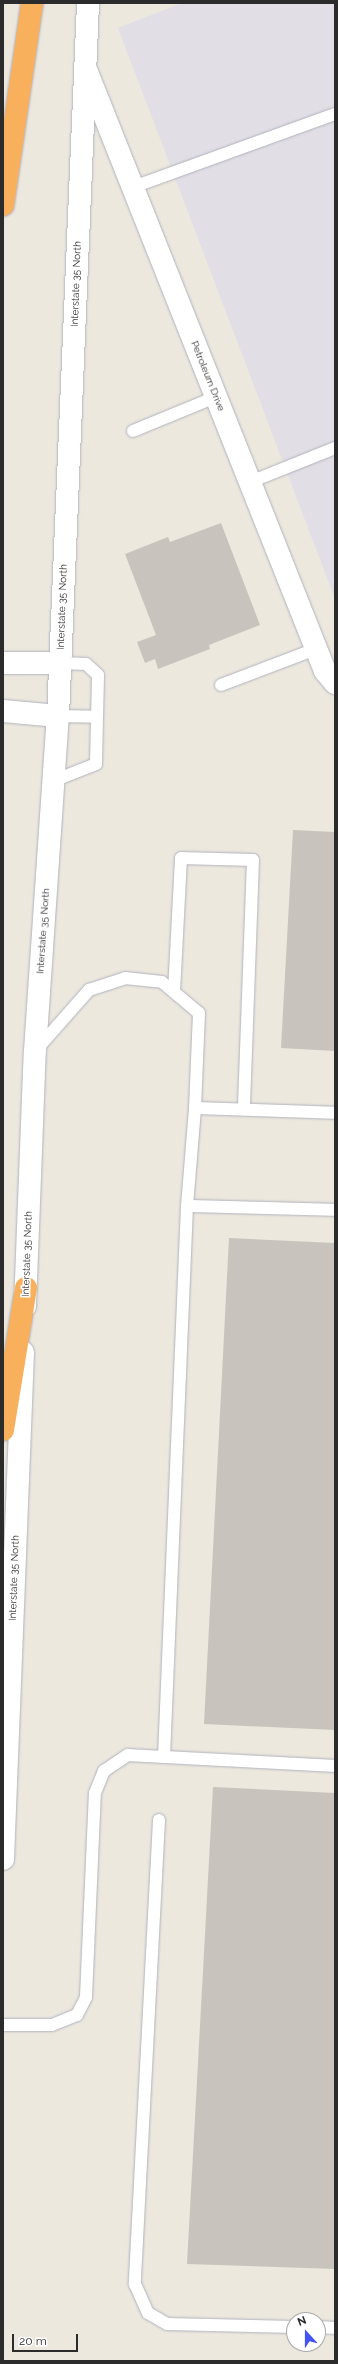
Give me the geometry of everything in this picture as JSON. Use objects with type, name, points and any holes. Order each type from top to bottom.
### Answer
[{"type":"highway","points":[[3,205],[32,3]]},
{"type":"highway","points":[[3,1430],[26,1288]]},
{"type":"main road","name":"Interstate 35 North","points":[[3,1859],[35,1051],[58,716],[51,664],[88,3]]},
{"type":"main road","name":"Petroleum Drive","points":[[85,67],[316,649],[325,671],[335,683]]},
{"type":"main road","points":[[3,663],[51,664]]},
{"type":"main road","points":[[3,712],[58,716]]},
{"type":"lane","points":[[133,187],[335,114]]},
{"type":"lane","points":[[133,431],[216,397]]},
{"type":"lane","points":[[250,482],[335,448]]},
{"type":"lane","points":[[222,685],[316,649]]},
{"type":"lane","points":[[51,664],[86,664],[98,675],[96,764],[53,781]]},
{"type":"lane","points":[[58,716],[97,717]]},
{"type":"lane","points":[[174,992],[181,858],[253,860],[244,1108]]},
{"type":"lane","points":[[35,1051],[89,990],[125,978],[162,982],[200,1013],[195,1108],[187,1206],[164,1757]]},
{"type":"lane","points":[[195,1108],[244,1108],[335,1113]]},
{"type":"lane","points":[[187,1206],[335,1210]]},
{"type":"lane","points":[[3,2025],[52,2025],[77,2015],[86,1997],[95,1793],[104,1772],[128,1755],[335,1766]]},
{"type":"lane","points":[[159,1820],[134,2284],[148,2313],[167,2324],[286,2327]]},
{"type":"shaded area","points":[[182,3],[335,3],[335,599],[118,28]]},
{"type":"building","points":[[221,523],[260,625],[209,645],[210,649],[158,669],[155,659],[145,663],[137,642],[156,635],[125,554],[168,537],[170,542]]},
{"type":"building","points":[[293,830],[335,832],[335,1051],[281,1048]]},
{"type":"building","points":[[229,1238],[335,1243],[335,1730],[204,1724]]},
{"type":"building","points":[[213,1787],[335,1793],[335,2269],[187,2264]]}]
